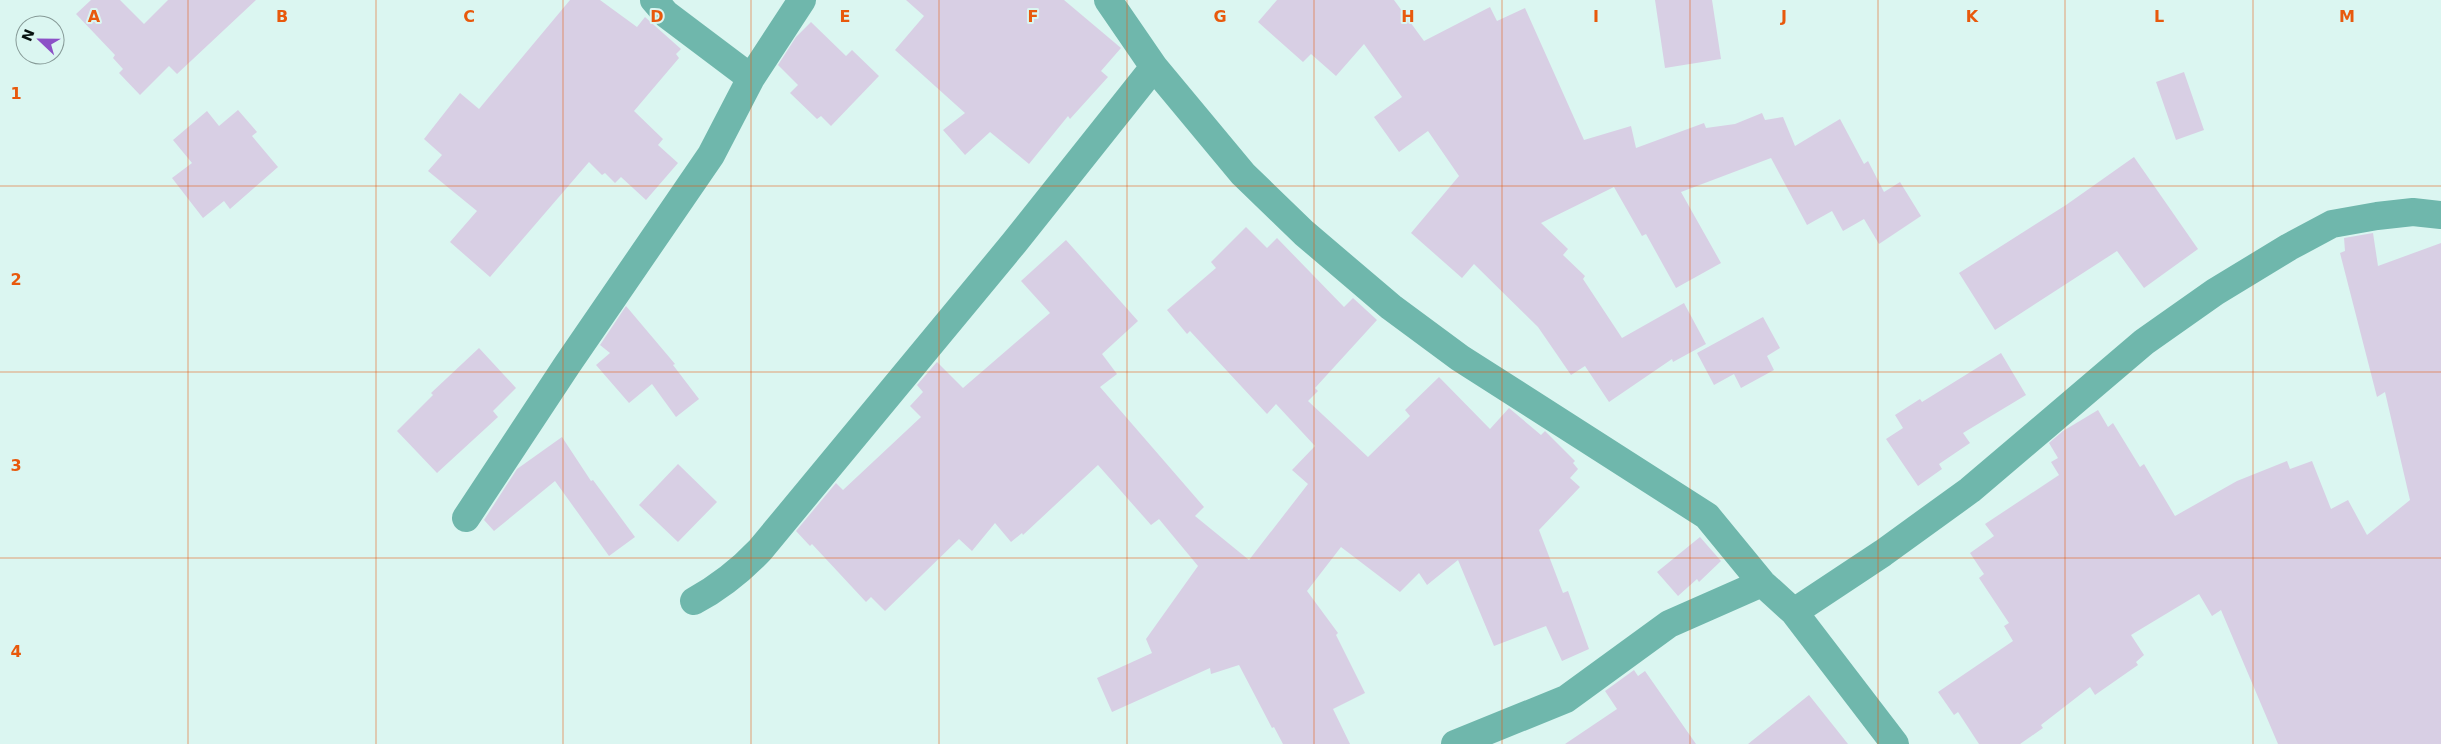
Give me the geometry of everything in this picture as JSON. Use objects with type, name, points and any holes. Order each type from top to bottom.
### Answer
[{"type":"street","points":[[654,0],[666,14],[751,78]]},
{"type":"street","points":[[466,518],[566,364],[711,155],[751,78],[802,0]]},
{"type":"street","points":[[1108,0],[1154,67],[1244,174],[1304,233],[1391,307],[1460,358],[1707,516],[1762,583],[1794,612],[1895,744]]},
{"type":"street","points":[[694,601],[715,590],[736,575],[760,550],[1014,243],[1154,67]]},
{"type":"street","points":[[1794,612],[1883,553],[1970,490],[2144,342],[2215,292],[2289,247],[2332,224],[2404,213],[2441,215]]},
{"type":"street","points":[[1455,744],[1566,699],[1669,624],[1762,583]]},
{"type":"building","points":[[91,0],[120,0],[144,24],[168,0],[256,0],[177,74],[169,66],[140,95],[119,73],[123,69],[113,58],[115,55],[76,14]]},
{"type":"building","points":[[570,0],[600,0],[637,27],[645,17],[681,49],[676,54],[679,58],[634,111],[663,139],[658,145],[678,163],[646,200],[621,177],[615,183],[605,173],[602,175],[589,162],[490,277],[450,242],[477,211],[428,171],[442,155],[424,139],[460,93],[479,109]]},
{"type":"building","points":[[906,0],[1064,0],[1121,48],[1101,71],[1108,77],[1070,119],[1068,116],[1029,164],[990,132],[965,155],[943,130],[965,113],[895,50],[924,16]]},
{"type":"building","points":[[1277,0],[1394,0],[1424,41],[1490,7],[1497,21],[1525,8],[1584,140],[1631,126],[1636,148],[1704,123],[1706,128],[1735,124],[1762,113],[1765,120],[1783,117],[1795,146],[1840,119],[1864,164],[1868,161],[1884,192],[1900,182],[1921,216],[1879,244],[1864,219],[1843,231],[1832,211],[1807,225],[1771,158],[1681,192],[1721,263],[1676,288],[1646,234],[1642,236],[1614,187],[1541,223],[1568,249],[1563,255],[1585,276],[1583,279],[1622,338],[1684,303],[1706,344],[1673,362],[1672,359],[1609,402],[1585,366],[1571,375],[1538,327],[1474,264],[1462,278],[1411,233],[1459,176],[1428,131],[1399,152],[1374,117],[1402,97],[1364,44],[1336,76],[1311,54],[1303,62],[1258,22]]},
{"type":"building","points":[[1655,0],[1712,0],[1721,59],[1665,68]]},
{"type":"building","points":[[811,22],[846,56],[852,50],[879,76],[831,126],[821,116],[817,119],[790,93],[798,85],[778,65],[796,37]]},
{"type":"building","points":[[2184,72],[2204,130],[2176,140],[2156,82]]},
{"type":"building","points":[[238,110],[257,132],[252,136],[278,167],[230,209],[224,201],[203,218],[172,178],[192,163],[173,140],[207,111],[219,126]]},
{"type":"building","points":[[2134,157],[2198,249],[2144,288],[2117,251],[1995,330],[1959,273],[2066,205]]},
{"type":"building","points":[[1246,227],[1267,248],[1277,238],[1344,307],[1353,298],[1377,320],[1315,388],[1318,391],[1308,401],[1368,457],[1410,416],[1405,410],[1439,377],[1490,429],[1509,408],[1541,435],[1545,431],[1575,461],[1573,463],[1578,469],[1570,478],[1580,487],[1539,530],[1563,593],[1568,591],[1589,649],[1562,661],[1546,626],[1494,646],[1458,560],[1427,585],[1419,573],[1400,592],[1341,547],[1307,591],[1338,633],[1336,635],[1365,693],[1333,709],[1350,744],[1283,744],[1274,727],[1272,728],[1239,665],[1211,674],[1210,668],[1112,712],[1097,678],[1152,653],[1146,639],[1198,566],[1159,519],[1151,525],[1098,465],[1023,535],[1022,533],[1011,542],[995,523],[972,551],[959,539],[885,611],[871,597],[866,602],[812,544],[810,546],[796,531],[836,483],[843,490],[921,417],[910,406],[923,392],[917,385],[937,362],[963,388],[1050,313],[1021,281],[1066,240],[1138,321],[1102,354],[1117,374],[1100,387],[1204,507],[1195,516],[1249,560],[1308,484],[1292,470],[1315,446],[1276,404],[1267,414],[1190,331],[1187,334],[1167,310],[1216,268],[1211,262]]},
{"type":"building","points":[[2373,233],[2378,266],[2441,243],[2441,744],[2278,744],[2221,610],[2212,616],[2199,594],[2131,635],[2144,655],[2136,662],[2138,665],[2095,695],[2090,687],[2041,725],[2043,728],[2020,744],[1979,744],[1958,712],[1954,715],[1938,692],[2013,641],[2004,626],[2009,623],[1979,578],[1984,574],[1970,553],[1994,536],[1985,524],[2059,475],[2051,462],[2058,458],[2049,443],[2063,431],[2098,410],[2108,427],[2113,423],[2140,467],[2144,464],[2175,516],[2237,481],[2287,461],[2290,469],[2312,461],[2331,509],[2348,500],[2367,535],[2410,500],[2385,392],[2377,397],[2340,253],[2345,251],[2344,238]]},
{"type":"building","points":[[626,306],[675,364],[673,365],[699,399],[676,417],[652,384],[629,403],[596,365],[610,353],[600,345]]},
{"type":"building","points":[[1763,317],[1780,348],[1767,356],[1774,370],[1741,388],[1734,374],[1714,385],[1697,353]]},
{"type":"building","points":[[479,348],[516,388],[493,411],[498,417],[437,473],[397,431],[433,395],[431,393]]},
{"type":"building","points":[[2001,353],[2026,395],[1963,433],[1970,443],[1939,464],[1942,469],[1918,486],[1886,439],[1903,428],[1895,415],[1920,399],[1922,402]]},
{"type":"building","points":[[562,437],[591,481],[593,480],[635,537],[609,556],[555,481],[494,531],[484,520],[517,469]]},
{"type":"building","points":[[678,464],[717,502],[678,542],[639,505]]},
{"type":"building","points":[[1700,537],[1721,561],[1699,582],[1697,579],[1678,596],[1657,572]]},
{"type":"building","points":[[1634,670],[1638,676],[1645,671],[1696,744],[1565,744],[1617,709],[1605,691]]},
{"type":"building","points":[[1809,695],[1848,744],[1748,744]]}]
